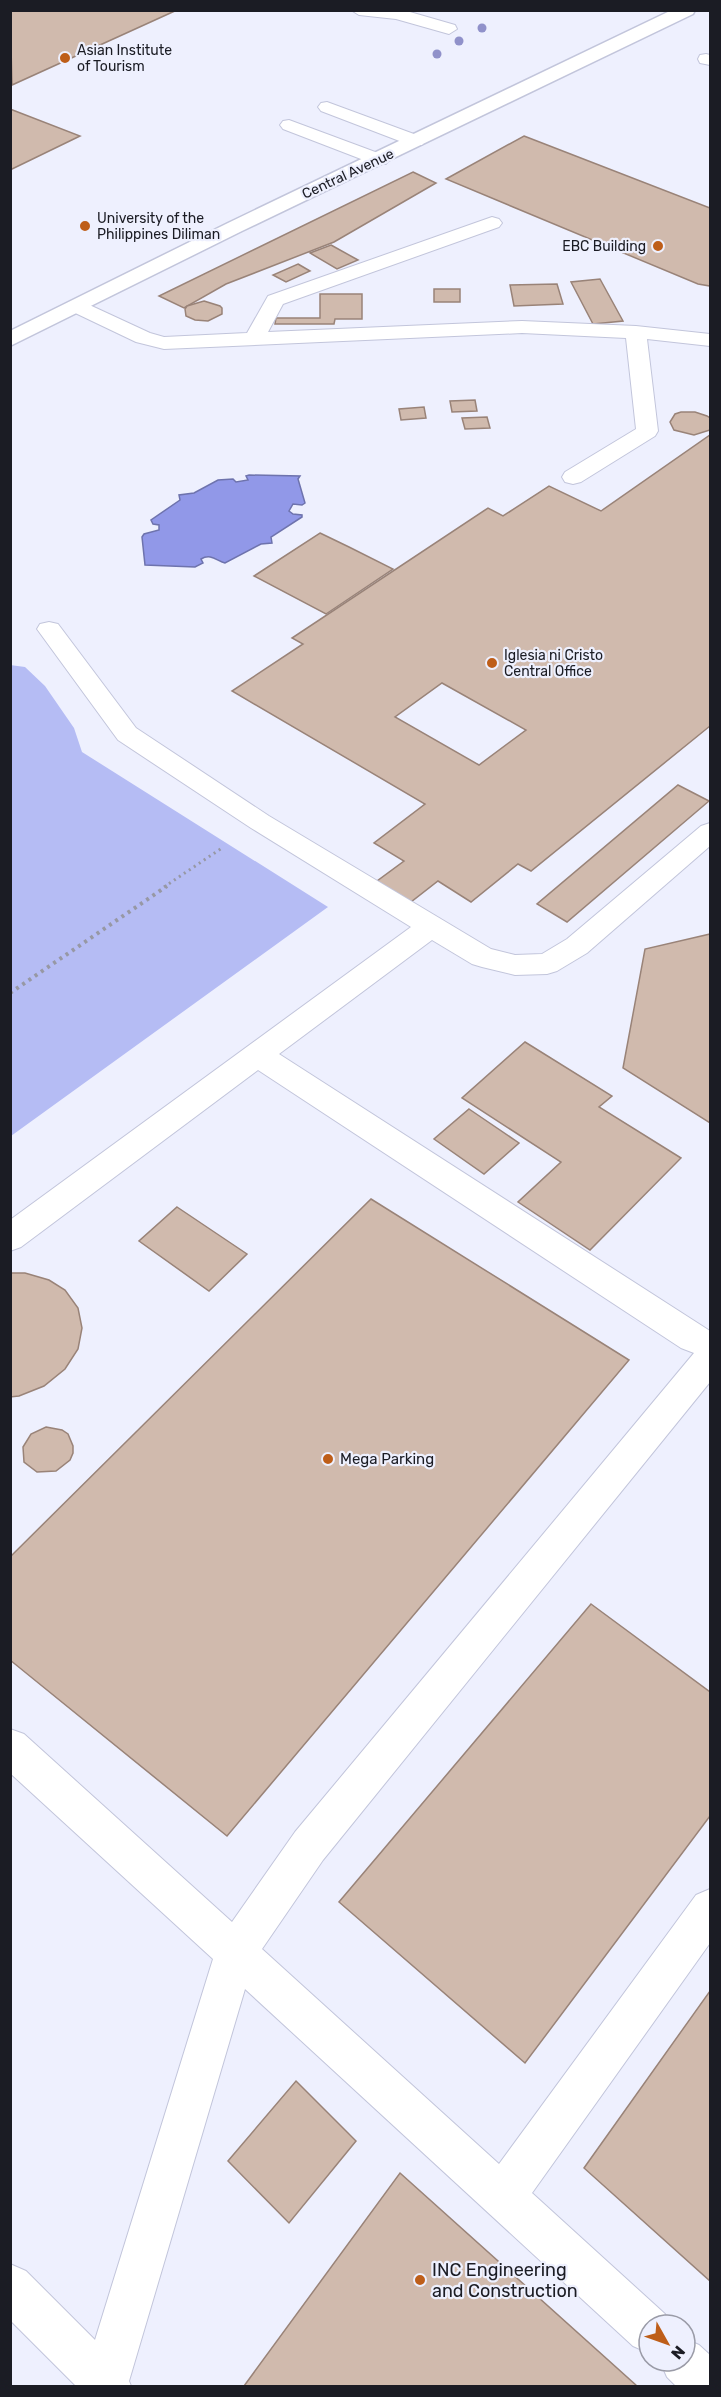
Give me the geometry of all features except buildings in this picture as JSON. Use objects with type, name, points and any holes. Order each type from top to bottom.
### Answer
[{"type":"main road","name":"Central Avenue","points":[[10,340],[235,227],[380,160],[687,10]]},
{"type":"lane","points":[[362,11],[377,24],[388,29]]},
{"type":"lane","points":[[362,11],[397,14],[449,29]]},
{"type":"lane","points":[[327,107],[416,141]]},
{"type":"lane","points":[[289,125],[380,160]]},
{"type":"lane","points":[[254,339],[275,300],[492,223]]},
{"type":"lane","points":[[76,306],[143,338],[164,343],[522,327],[711,339]]},
{"type":"lane","points":[[573,477],[646,431],[636,333]]},
{"type":"lane","points":[[49,629],[127,734],[260,822],[482,957],[514,965],[547,964],[577,946],[711,832]]},
{"type":"lane","points":[[10,1238],[430,927]]},
{"type":"lane","points":[[258,1055],[693,1338],[711,1345]]},
{"type":"lane","points":[[10,2287],[106,2385],[236,1953],[309,1846],[711,1358]]},
{"type":"lane","points":[[10,1747],[637,2319]]},
{"type":"lane","points":[[503,2196],[711,1909]]},
{"type":"lane","points":[[696,2373],[710,2386]]},
{"type":"path","points":[[10,993],[260,822]]},
{"type":"shaded area","points":[[246,476],[300,476],[298,479],[305,503],[293,504],[289,511],[302,515],[302,517],[271,537],[272,543],[261,544],[225,563],[205,557],[201,559],[203,563],[195,567],[145,565],[142,537],[144,534],[159,530],[159,525],[153,524],[151,520],[180,500],[179,495],[194,493],[218,480],[233,479],[236,482],[248,480]]},
{"type":"shaded area","points":[[10,665],[25,667],[45,686],[74,728],[82,752],[328,907],[11,1136]]},
{"type":"place","name":"Asian Institute of Tourism","points":[[65,58]]},
{"type":"place","name":"University of the Philippines Diliman","points":[[85,226]]},
{"type":"place","name":"EBC Building","points":[[658,246]]},
{"type":"place","name":"Iglesia ni Cristo Central Office","points":[[492,663]]},
{"type":"place","name":"Mega Parking","points":[[328,1459]]},
{"type":"place","name":"INC Engineering and Construction","points":[[420,2280]]}]
